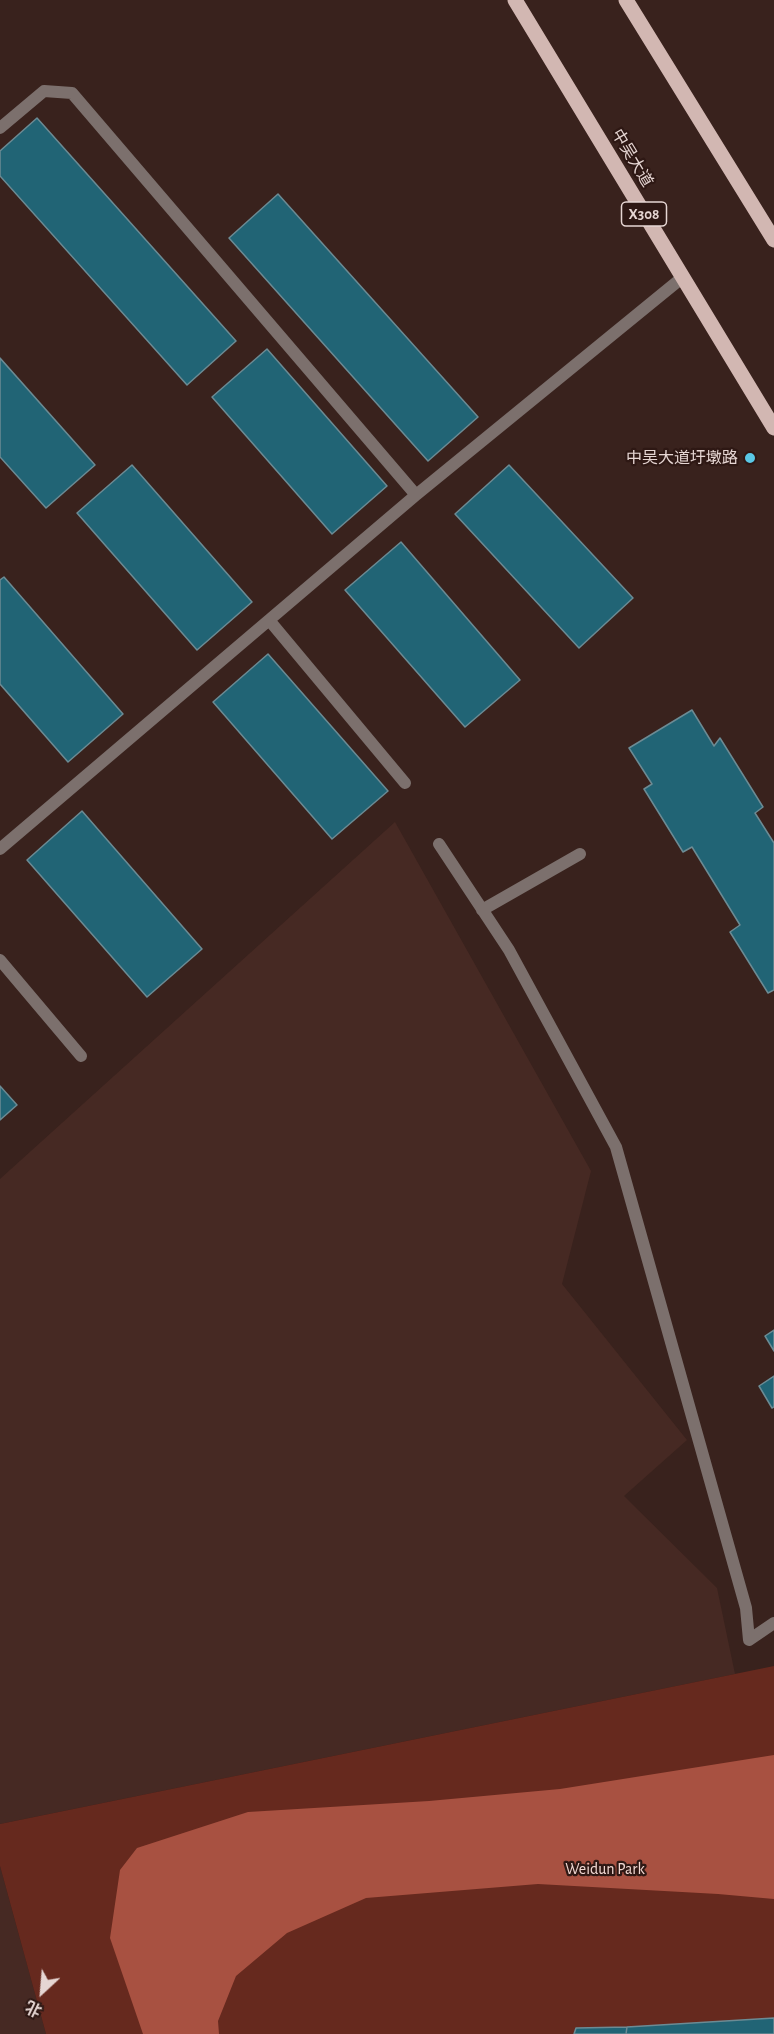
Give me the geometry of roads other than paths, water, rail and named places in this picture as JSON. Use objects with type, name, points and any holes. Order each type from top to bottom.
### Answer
[{"type":"main road","name":"中吴大道","points":[[514,0],[774,428]]},
{"type":"main road","points":[[626,0],[774,240]]},
{"type":"lane","points":[[0,128],[44,91],[72,93],[416,495]]},
{"type":"lane","points":[[0,849],[416,495],[683,277]]},
{"type":"lane","points":[[269,620],[405,783]]},
{"type":"lane","points":[[438,844],[509,950],[616,1147],[746,1608],[749,1641],[774,1623]]},
{"type":"lane","points":[[482,910],[580,854]]},
{"type":"lane","points":[[0,960],[81,1056]]},
{"type":"place","name":"中吴大道圩墩路","points":[[750,458]]},
{"type":"park label","name":"Weidun Park","points":[[605,1869]]}]
